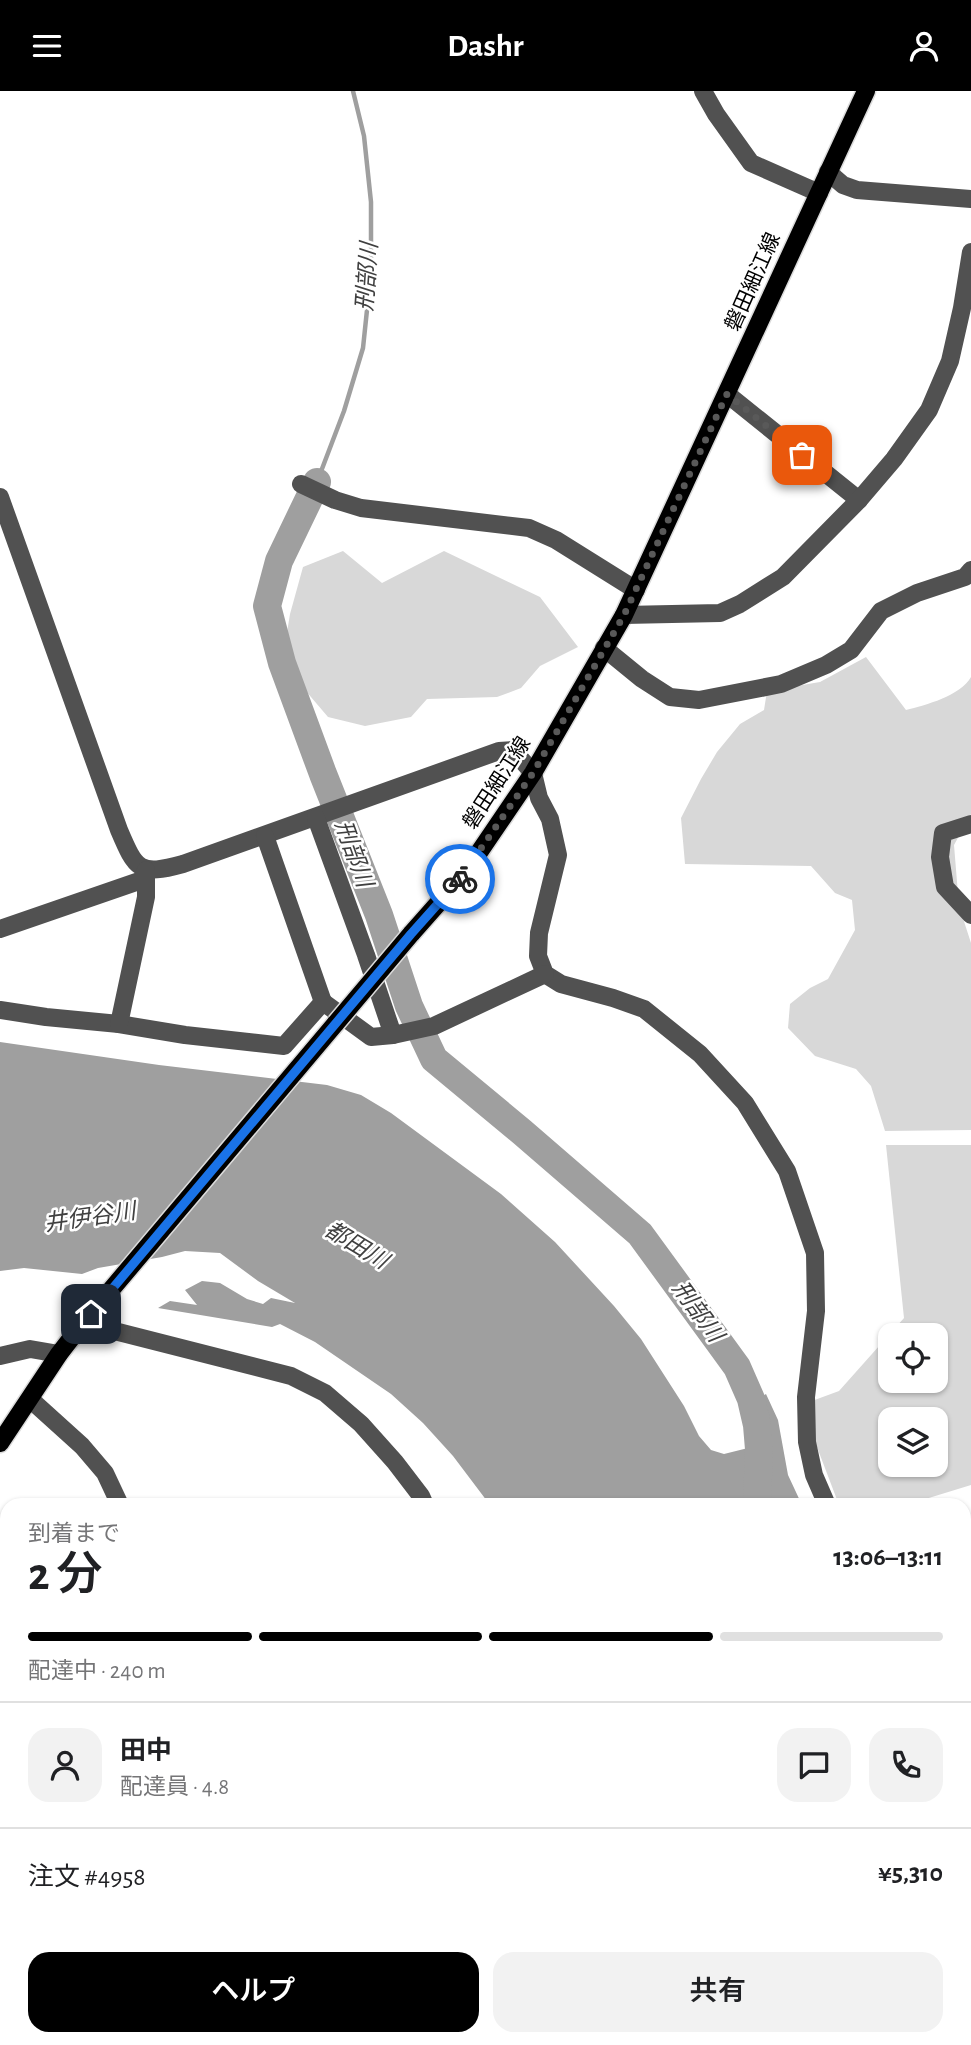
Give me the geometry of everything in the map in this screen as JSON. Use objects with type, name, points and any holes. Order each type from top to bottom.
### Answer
[{"type":"main road","name":"磐田細江線","points":[[0,1443],[59,1354],[87,1318],[465,873],[533,773],[624,615],[866,91]]},
{"type":"street","points":[[703,91],[751,163],[819,193]]},
{"type":"street","points":[[828,172],[843,185],[858,190],[971,199]]},
{"type":"street","points":[[624,615],[720,613],[740,604],[783,576],[859,500],[894,459],[929,410],[950,361],[971,252]]},
{"type":"street","points":[[727,394],[859,500]]},
{"type":"street","points":[[301,484],[361,507],[529,527],[556,540],[636,590]]},
{"type":"street","points":[[0,497],[128,853],[146,870],[158,871],[183,864],[499,751],[513,750],[533,773],[539,798],[550,820],[558,855],[539,933],[538,956],[545,974],[561,984],[644,1009],[700,1054],[746,1103],[787,1171],[814,1253],[816,1311],[806,1397],[807,1442],[814,1475],[824,1498]]},
{"type":"street","points":[[604,649],[670,697],[699,700],[780,684],[826,665],[851,650],[881,611],[917,593],[965,577],[971,570]]},
{"type":"street","points":[[316,818],[396,1034]]},
{"type":"street","points":[[971,824],[943,833],[940,857],[945,887],[971,915]]},
{"type":"street","points":[[265,835],[323,1002],[371,1037],[434,1026],[545,974]]},
{"type":"street","points":[[0,929],[142,880],[146,870]]},
{"type":"street","points":[[119,1024],[146,897],[146,870]]},
{"type":"street","points":[[0,1010],[284,1046],[323,1002]]},
{"type":"street","points":[[87,1318],[290,1376],[325,1393],[361,1424],[395,1462],[422,1498]]},
{"type":"street","points":[[0,1356],[30,1349],[59,1354]]},
{"type":"street","points":[[30,1399],[82,1446],[105,1473],[117,1498]]},
{"type":"shaded area","points":[[343,551],[382,583],[444,551],[540,597],[578,647],[540,666],[521,688],[497,697],[427,699],[411,717],[365,726],[328,717],[282,663],[290,614],[303,567]]},
{"type":"shaded area","points":[[866,657],[906,710],[951,694],[971,677],[971,814],[954,845],[959,906],[971,943],[971,1130],[885,1131],[871,1086],[856,1069],[815,1056],[788,1028],[790,1004],[810,988],[828,979],[855,930],[852,900],[835,893],[811,866],[685,864],[681,818],[717,752],[740,724],[764,710],[767,691],[820,682]]},
{"type":"shaded area","points":[[886,1145],[971,1145],[971,1485],[929,1498],[836,1498],[801,1405],[839,1391],[878,1347],[878,1393],[948,1393],[948,1323],[900,1323],[904,1318]]},
{"type":"water","points":[[0,1042],[327,1085],[361,1095],[391,1113],[501,1194],[555,1242],[641,1339],[684,1406],[699,1436],[711,1450],[724,1454],[748,1448],[752,1436],[742,1407],[766,1394],[778,1420],[788,1475],[799,1498],[485,1498],[453,1456],[423,1423],[391,1394],[315,1342],[280,1324],[272,1327],[158,1308],[170,1301],[197,1305],[185,1290],[202,1281],[220,1283],[247,1299],[263,1304],[271,1298],[295,1303],[258,1281],[220,1253],[185,1251],[98,1268],[82,1274],[24,1268],[0,1271]]},
{"type":"waterway","name":"刑部川","points":[[317,482],[344,411],[363,348],[371,272],[371,202],[364,136],[353,91]]},
{"type":"waterway","name":"刑部川","points":[[317,482],[279,561],[267,606],[282,663],[379,915],[409,1006],[434,1059],[640,1234],[737,1367],[751,1399],[757,1425],[757,1498]]},
{"type":"way so far","points":[[460,879],[533,773],[624,615],[727,394],[802,455]]},
{"type":"route","points":[[91,1314],[460,879]]},
{"type":"water label","name":"井伊谷川","points":[[90,1218]]},
{"type":"water label","name":"都田川","points":[[356,1246]]}]
